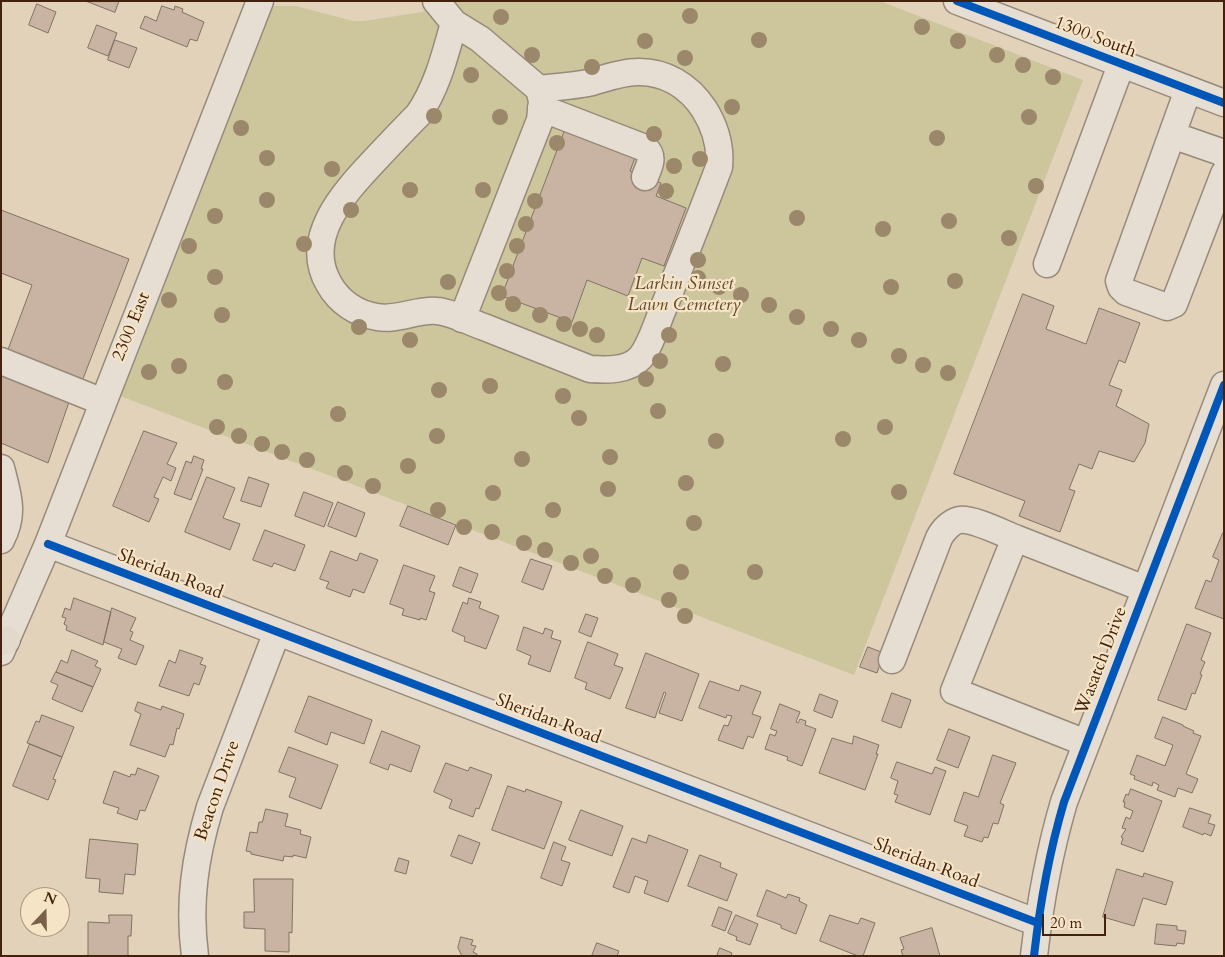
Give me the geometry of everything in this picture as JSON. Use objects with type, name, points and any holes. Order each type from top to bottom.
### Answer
[{"type":"street","name":"2300 East","points":[[3,645],[11,604],[48,544],[260,1]]},
{"type":"street","points":[[436,1],[454,23],[486,44],[540,98],[645,148],[651,154],[645,177]]},
{"type":"street","name":"1300 South","points":[[957,1],[1224,103]]},
{"type":"street","points":[[454,23],[438,76],[426,104],[341,198],[332,212],[322,238],[321,263],[325,278],[333,292],[346,304],[362,313],[378,318],[394,318],[438,310],[590,369],[616,369],[636,362],[646,350],[719,167],[721,154],[719,142],[709,116],[689,91],[680,83],[650,72],[636,72],[587,83],[540,98]]},
{"type":"street","points":[[1047,264],[1121,65]]},
{"type":"street","points":[[1188,90],[1119,281],[1121,287],[1126,292],[1167,307],[1174,304],[1224,174]]},
{"type":"street","points":[[462,319],[540,120],[540,98]]},
{"type":"street","points":[[1172,135],[1221,152],[1224,155]]},
{"type":"street","points":[[1,361],[103,402]]},
{"type":"street","name":"Wasatch Drive","points":[[1034,956],[1043,887],[1055,833],[1072,779],[1222,392]]},
{"type":"street","points":[[1,468],[10,514],[6,531],[1,540]]},
{"type":"street","points":[[892,660],[939,538],[944,530],[958,520],[968,521],[1015,538],[1145,589]]},
{"type":"street","points":[[1015,538],[954,691],[1086,742]]},
{"type":"street","name":"Sheridan Road","points":[[48,544],[1038,923]]},
{"type":"street","name":"Beacon Drive","points":[[195,956],[192,892],[195,863],[202,834],[210,807],[277,632]]},
{"type":"green space","name":"Larkin Sunset Lawn Cemetery","points":[[449,1],[880,1],[1083,80],[854,675],[120,396],[273,6],[296,6],[353,21],[364,21],[422,12]]},
{"type":"building","points":[[86,1],[119,1],[115,12]]},
{"type":"building","points":[[37,4],[56,12],[48,33],[29,25]]},
{"type":"building","points":[[162,6],[174,10],[175,6],[183,9],[182,12],[204,22],[197,41],[190,39],[187,47],[140,28],[145,16],[156,21]]},
{"type":"building","points":[[97,25],[117,33],[108,56],[88,48]]},
{"type":"building","points":[[115,40],[137,48],[129,68],[108,60]]},
{"type":"building","points":[[567,125],[637,152],[630,171],[661,183],[656,196],[686,208],[664,266],[642,258],[628,296],[587,280],[572,322],[502,296]]},
{"type":"building","points":[[1,210],[129,259],[81,384],[6,355],[32,285],[1,273]]},
{"type":"building","points":[[1023,294],[1054,306],[1046,329],[1086,344],[1099,308],[1140,323],[1125,363],[1119,360],[1109,385],[1122,390],[1116,406],[1149,424],[1145,443],[1134,462],[1099,451],[1092,469],[1079,464],[1069,489],[1075,491],[1060,532],[1019,516],[1025,501],[954,474]]},
{"type":"building","points":[[1,376],[69,402],[48,463],[1,443]]},
{"type":"building","points":[[144,431],[177,443],[167,464],[176,468],[171,481],[163,477],[154,497],[159,499],[149,522],[113,506]]},
{"type":"building","points":[[194,456],[204,460],[201,469],[203,469],[191,500],[174,494],[186,461],[191,463]]},
{"type":"building","points":[[207,477],[235,488],[223,518],[240,524],[230,550],[185,532]]},
{"type":"building","points":[[249,477],[269,484],[261,507],[241,501]]},
{"type":"building","points":[[304,492],[333,503],[324,527],[295,516]]},
{"type":"building","points":[[338,502],[365,513],[356,537],[328,526]]},
{"type":"building","points":[[408,506],[456,525],[448,545],[400,526]]},
{"type":"building","points":[[265,530],[305,545],[295,571],[274,563],[272,567],[253,560]]},
{"type":"building","points":[[1223,533],[1224,619],[1195,608],[1206,580],[1211,582],[1219,560],[1213,557]]},
{"type":"building","points":[[331,551],[357,561],[360,553],[378,560],[364,593],[353,589],[350,597],[326,588],[329,582],[320,579]]},
{"type":"building","points":[[531,559],[552,566],[543,590],[522,582]]},
{"type":"building","points":[[404,565],[435,576],[429,591],[435,593],[426,620],[402,615],[404,609],[390,604]]},
{"type":"building","points":[[460,567],[478,574],[471,593],[453,586]]},
{"type":"building","points":[[74,598],[111,612],[103,645],[66,630],[67,626],[64,624],[66,618],[62,617],[65,608],[70,610]]},
{"type":"building","points":[[469,598],[481,602],[479,608],[499,616],[486,649],[464,641],[465,637],[452,631],[463,602],[467,604]]},
{"type":"building","points":[[112,608],[136,618],[130,631],[133,632],[130,640],[144,646],[136,665],[118,658],[122,649],[104,642]]},
{"type":"building","points":[[586,614],[598,618],[591,637],[579,632]]},
{"type":"building","points":[[1187,624],[1211,633],[1201,660],[1205,662],[1200,674],[1202,675],[1195,694],[1192,693],[1186,710],[1158,700]]},
{"type":"building","points":[[524,627],[543,634],[545,628],[553,631],[551,638],[561,641],[550,672],[528,664],[531,656],[517,650]]},
{"type":"building","points":[[588,642],[618,654],[614,665],[623,668],[610,699],[585,689],[587,683],[575,678]]},
{"type":"building","points":[[868,647],[884,653],[877,673],[860,667]]},
{"type":"building","points":[[72,650],[98,661],[95,666],[101,669],[93,687],[56,672],[61,660],[67,663]]},
{"type":"building","points":[[180,650],[203,658],[200,664],[206,666],[199,685],[194,683],[189,696],[159,686],[169,660],[175,663]]},
{"type":"building","points":[[646,653],[699,674],[682,721],[659,713],[666,693],[664,692],[655,718],[626,708]]},
{"type":"building","points":[[56,672],[93,687],[82,712],[52,699],[58,685],[51,682]]},
{"type":"building","points":[[710,681],[739,691],[741,685],[761,692],[752,714],[761,717],[753,738],[748,736],[743,749],[718,740],[724,725],[728,726],[732,716],[727,715],[726,718],[699,708]]},
{"type":"building","points":[[892,693],[911,700],[901,728],[882,721]]},
{"type":"building","points":[[820,694],[838,701],[832,718],[814,711]]},
{"type":"building","points":[[309,696],[372,720],[364,744],[331,732],[327,745],[295,732]]},
{"type":"building","points":[[138,702],[161,710],[162,706],[184,714],[179,729],[177,728],[173,745],[170,744],[165,757],[130,745],[141,714],[135,711]]},
{"type":"building","points":[[780,704],[800,712],[796,722],[798,723],[800,719],[806,721],[805,725],[816,729],[802,766],[787,760],[788,757],[765,749],[770,734],[775,736],[777,731],[771,729]]},
{"type":"building","points":[[42,715],[74,727],[62,757],[27,743],[36,721],[39,722]]},
{"type":"building","points":[[1163,717],[1183,725],[1194,731],[1193,733],[1201,736],[1186,774],[1198,779],[1192,793],[1178,788],[1175,797],[1157,790],[1159,785],[1153,782],[1152,786],[1134,779],[1135,776],[1130,774],[1137,755],[1165,766],[1173,745],[1155,738]]},
{"type":"building","points":[[949,729],[970,737],[958,768],[937,760]]},
{"type":"building","points":[[382,731],[420,746],[411,772],[390,764],[388,770],[370,763]]},
{"type":"building","points":[[854,736],[879,745],[876,754],[878,754],[865,790],[819,773],[832,738],[852,744]]},
{"type":"building","points":[[30,744],[62,757],[53,779],[56,780],[48,800],[13,786]]},
{"type":"building","points":[[289,747],[338,765],[321,809],[289,797],[296,778],[279,772]]},
{"type":"building","points":[[993,755],[1016,763],[1000,803],[1004,805],[998,824],[993,823],[988,838],[984,837],[982,842],[964,836],[968,826],[954,821],[964,792],[978,797]]},
{"type":"building","points":[[897,762],[932,774],[935,767],[946,771],[930,815],[895,802],[898,795],[894,794],[898,781],[891,778]]},
{"type":"building","points":[[446,763],[468,771],[470,767],[492,775],[479,809],[476,808],[473,817],[449,808],[452,800],[434,792]]},
{"type":"building","points":[[138,768],[159,776],[145,811],[140,810],[137,820],[117,813],[119,808],[103,803],[114,771],[130,777],[131,774],[135,775]]},
{"type":"building","points":[[508,786],[525,792],[526,789],[562,802],[544,849],[492,830]]},
{"type":"building","points":[[1131,789],[1162,801],[1143,852],[1121,844],[1123,838],[1121,837],[1126,829],[1122,828],[1126,817],[1130,819],[1133,811],[1124,807],[1125,802],[1123,802],[1126,794],[1128,795]]},
{"type":"building","points":[[1190,808],[1211,815],[1208,823],[1215,825],[1211,836],[1183,827]]},
{"type":"building","points":[[266,809],[288,814],[285,826],[301,830],[300,834],[311,837],[306,858],[293,855],[293,857],[284,856],[283,861],[251,854],[251,852],[246,851],[250,832],[257,833],[259,822],[262,822]]},
{"type":"building","points":[[581,810],[623,826],[612,856],[569,840]]},
{"type":"building","points":[[459,835],[480,843],[472,864],[451,856]]},
{"type":"building","points":[[649,835],[688,850],[668,902],[644,893],[648,881],[635,876],[629,893],[613,887],[632,838],[646,843]]},
{"type":"building","points":[[90,839],[138,844],[135,875],[125,874],[123,894],[99,892],[100,879],[86,878]]},
{"type":"building","points":[[554,842],[566,847],[561,860],[570,863],[562,886],[541,878]]},
{"type":"building","points":[[700,855],[721,863],[720,867],[737,874],[727,901],[688,886]]},
{"type":"building","points":[[399,858],[409,861],[406,874],[395,871]]},
{"type":"building","points":[[1117,869],[1143,877],[1144,873],[1173,882],[1166,905],[1143,898],[1134,926],[1103,917]]},
{"type":"building","points":[[254,879],[293,879],[292,933],[289,932],[289,952],[265,951],[265,929],[244,928],[244,912],[254,912]]},
{"type":"building","points":[[767,890],[786,898],[788,894],[800,898],[799,901],[807,905],[796,934],[781,928],[781,925],[757,916]]},
{"type":"building","points":[[719,907],[732,912],[725,931],[712,926]]},
{"type":"building","points":[[109,915],[132,915],[131,936],[128,936],[128,956],[88,956],[88,922],[109,923]]},
{"type":"building","points":[[736,915],[758,924],[750,945],[736,940],[737,937],[728,933]]},
{"type":"building","points":[[830,915],[858,924],[861,918],[875,923],[863,956],[858,956],[820,941]]},
{"type":"building","points":[[1157,924],[1177,926],[1177,930],[1186,931],[1184,944],[1177,943],[1176,946],[1155,944]]},
{"type":"building","points":[[932,928],[940,956],[903,956],[901,950],[904,949],[900,938]]},
{"type":"building","points":[[461,937],[473,940],[471,945],[476,946],[473,952],[477,956],[462,956],[458,948]]},
{"type":"building","points":[[597,943],[619,951],[617,956],[592,956]]},
{"type":"building","points":[[720,948],[732,953],[731,956],[717,956]]},
{"type":"cycle path","points":[[957,1],[1224,103]]},
{"type":"cycle path","points":[[1034,956],[1046,878],[1064,802],[1224,385]]},
{"type":"cycle path","points":[[48,544],[1038,923]]}]
